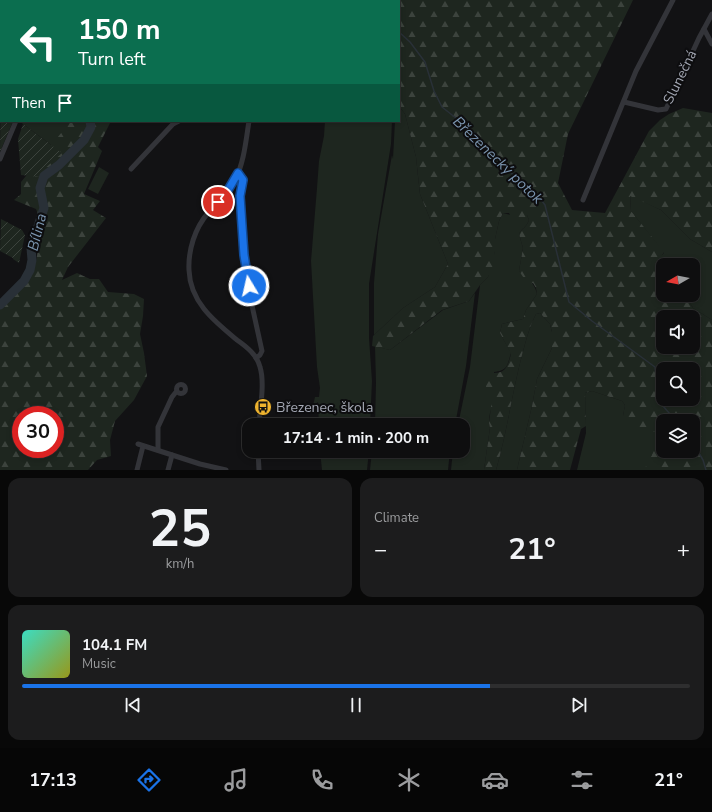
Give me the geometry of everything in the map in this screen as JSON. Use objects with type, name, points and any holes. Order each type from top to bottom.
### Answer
[{"type":"street","points":[[583,200],[636,71],[673,0]]},
{"type":"street","name":"Slunečná","points":[[624,102],[658,110],[666,109],[712,14]]},
{"type":"street","name":"Slunečná","points":[[704,29],[712,44]]},
{"type":"street","points":[[0,159],[16,122]]},
{"type":"street","points":[[131,169],[176,122]]},
{"type":"street","points":[[249,122],[238,173],[228,190],[207,214],[199,226],[191,251],[189,276],[194,293],[204,310],[215,322],[250,350],[256,358],[262,377],[259,418]]},
{"type":"street","points":[[238,173],[243,180],[240,194],[244,255],[251,302],[262,351],[256,358]]},
{"type":"street","points":[[158,450],[158,427],[172,397],[176,392]]},
{"type":"street","points":[[137,470],[140,445],[226,470]]},
{"type":"street","points":[[168,470],[172,455]]},
{"type":"street","points":[[258,458],[259,470]]},
{"type":"green space","points":[[400,0],[633,0],[568,134],[558,183],[572,210],[605,213],[649,131],[660,120],[683,108],[712,113],[712,252],[690,239],[661,210],[630,196],[631,211],[664,252],[662,258],[656,258],[656,302],[689,302],[696,310],[656,310],[656,354],[700,354],[700,312],[712,320],[712,470],[644,470],[652,455],[656,442],[656,458],[700,458],[700,414],[656,414],[656,432],[650,432],[633,427],[625,421],[623,416],[625,405],[622,401],[592,391],[585,393],[586,426],[581,429],[570,470],[517,470],[537,379],[552,348],[552,332],[550,324],[540,313],[536,314],[526,339],[496,470],[484,470],[490,428],[489,423],[492,399],[498,392],[491,393],[487,390],[485,383],[490,375],[505,369],[511,354],[500,333],[502,324],[523,319],[526,310],[537,294],[533,283],[528,284],[519,271],[523,248],[519,234],[529,220],[527,215],[525,218],[520,217],[515,219],[511,217],[509,213],[503,213],[499,221],[495,239],[493,266],[488,277],[480,285],[469,301],[442,310],[390,350],[372,346],[373,336],[403,308],[435,287],[448,264],[420,194],[416,157],[405,114],[400,107]]},
{"type":"green space","points":[[400,107],[405,114],[416,157],[420,194],[448,264],[435,287],[403,308],[374,335],[374,283],[378,234],[392,155],[393,159],[395,122],[400,122]]},
{"type":"green space","points":[[0,122],[13,122],[0,152]]},
{"type":"green space","points":[[20,122],[85,122],[62,153]]},
{"type":"green space","points":[[70,122],[110,122],[98,147],[102,151],[84,194],[100,201],[93,210],[106,218],[68,267],[62,280],[77,273],[90,279],[99,279],[108,292],[134,294],[144,299],[140,334],[147,376],[134,400],[115,421],[110,440],[111,456],[97,460],[88,470],[0,470],[0,309],[29,280],[36,262],[42,224],[36,209],[14,200],[21,194],[21,182]]},
{"type":"green space","points":[[325,122],[392,122],[391,144],[369,284],[369,338],[372,381],[370,418],[319,418],[318,402],[313,406],[315,397],[319,397],[320,388],[317,367],[311,261],[319,161]]},
{"type":"green space","points":[[23,124],[62,153],[41,172],[40,177],[21,175],[18,139]]},
{"type":"green space","points":[[99,167],[109,173],[98,194],[88,189]]},
{"type":"green space","points":[[630,195],[661,210],[690,239],[712,252],[712,320],[700,312],[700,310],[693,308],[689,302],[700,302],[700,258],[661,258],[664,253],[631,211]]},
{"type":"green space","points":[[503,213],[520,217],[527,215],[529,220],[519,234],[523,248],[519,271],[533,284],[537,294],[526,310],[523,319],[502,324],[500,333],[511,353],[506,367],[502,370],[494,372],[499,392],[489,418],[490,428],[484,470],[451,470],[452,458],[470,458],[470,418],[459,418],[470,367],[480,285],[488,277],[495,251],[495,239],[499,221]]},
{"type":"green space","points":[[1,219],[22,230],[25,235],[19,263],[0,251]]},
{"type":"green space","points":[[475,293],[466,366],[456,418],[375,418],[375,346],[390,350],[443,310],[469,301]]},
{"type":"green space","points":[[540,313],[550,324],[552,332],[552,348],[537,379],[517,470],[496,470],[526,339],[536,314]]},
{"type":"green space","points":[[592,391],[622,401],[625,405],[623,416],[656,420],[656,458],[665,458],[669,470],[577,470],[586,433],[585,393]]},
{"type":"green space","points":[[321,458],[368,458],[367,470],[322,470]]},
{"type":"green space","points":[[371,458],[449,458],[448,470],[370,470]]},
{"type":"waterway","name":"Březenecký potok","points":[[400,33],[410,42],[425,62],[434,91],[442,107],[476,134],[514,176],[536,193],[545,205],[569,302],[592,321],[655,367],[658,392],[663,406],[670,414]]},
{"type":"waterway","name":"Bílina","points":[[0,305],[24,281],[30,270],[32,260],[31,248],[44,208],[40,188],[44,176],[59,165],[84,140],[91,127],[90,122]]},
{"type":"waterway","name":"Březenecký potok","points":[[700,455],[706,470]]},
{"type":"place","name":"Březenec, škola","points":[[263,407]]},
{"type":"route","points":[[218,202],[228,190],[238,173],[243,180],[240,189],[240,196],[244,255],[249,286]]}]
